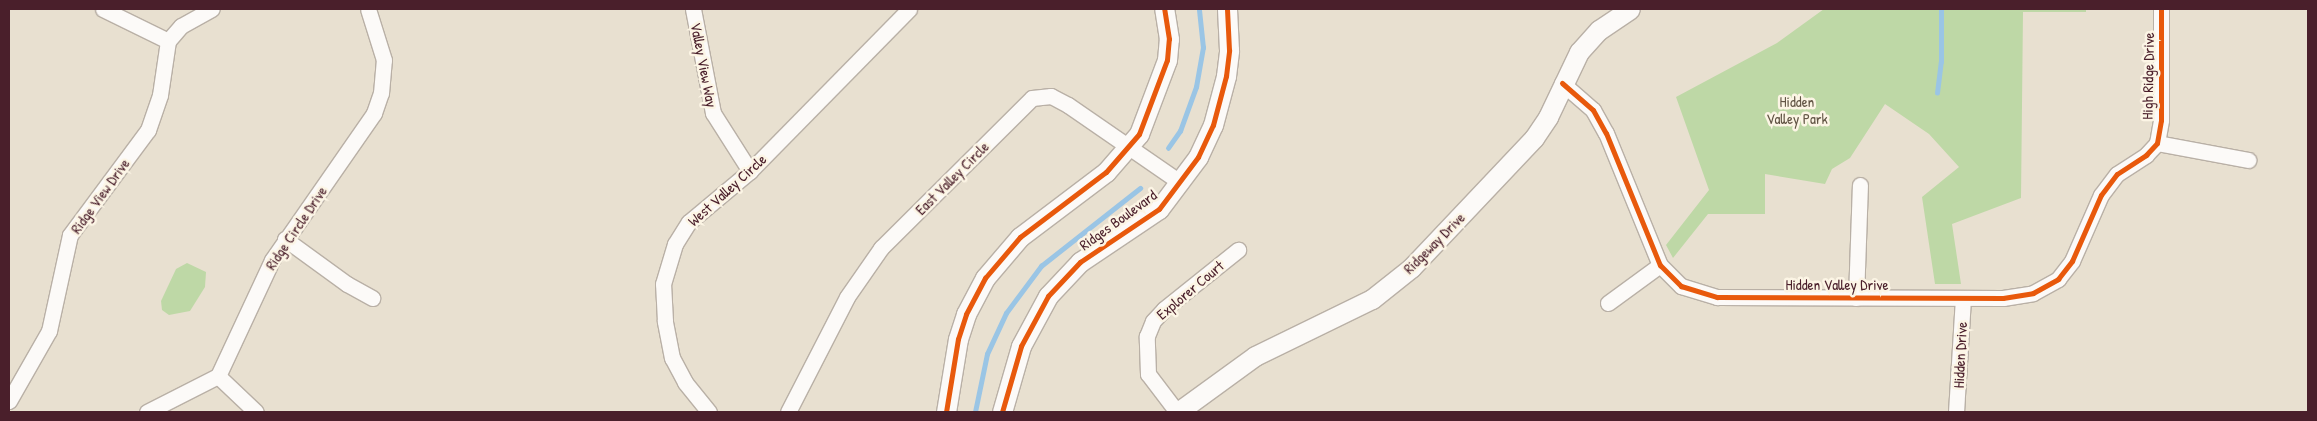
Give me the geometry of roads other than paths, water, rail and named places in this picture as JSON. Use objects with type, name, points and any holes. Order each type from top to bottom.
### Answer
[{"type":"street","points":[[103,9],[168,42],[181,26],[212,9]]},
{"type":"street","name":"Ridge Circle Drive","points":[[218,376],[268,267],[285,239],[378,104],[384,60],[368,9]]},
{"type":"street","name":"Valley View Way","points":[[693,9],[713,113],[750,172]]},
{"type":"street","name":"West Valley Circle","points":[[709,412],[685,382],[672,358],[664,322],[664,284],[675,244],[689,222],[750,172],[909,9]]},
{"type":"street","points":[[946,412],[958,339],[966,314],[985,278],[1020,237],[1106,172],[1130,148],[1148,113],[1167,60],[1169,39],[1164,9]]},
{"type":"street","name":"Ridges Boulevard","points":[[1002,412],[1021,346],[1048,296],[1080,262],[1159,209],[1181,183],[1206,141],[1221,100],[1229,50],[1226,9]]},
{"type":"street","name":"Ridgeway Drive","points":[[1177,412],[1256,356],[1372,299],[1411,268],[1530,143],[1548,117],[1571,63],[1588,41],[1630,9]]},
{"type":"street","name":"High Ridge Drive","points":[[2157,143],[2161,120],[2161,9]]},
{"type":"street","name":"Ridge View Drive","points":[[9,401],[49,331],[70,235],[148,130],[160,95],[168,42]]},
{"type":"street","name":"Hidden Valley Drive","points":[[1562,83],[1593,110],[1606,133],[1660,266],[1680,286],[1717,297],[2003,298],[2033,293],[2058,279],[2072,261],[2101,195],[2117,174],[2146,155],[2157,143]]},
{"type":"street","name":"East Valley Circle","points":[[788,412],[847,297],[881,248],[1032,98],[1051,96],[1068,105],[1181,183]]},
{"type":"street","points":[[2157,143],[2248,160]]},
{"type":"street","points":[[1856,298],[1860,185]]},
{"type":"street","points":[[285,239],[347,284],[372,298]]},
{"type":"street","name":"Explorer Court","points":[[1177,412],[1148,374],[1147,336],[1153,321],[1164,309],[1238,250]]},
{"type":"street","points":[[1608,303],[1660,266]]},
{"type":"street","name":"Hidden Drive","points":[[1956,412],[1963,298]]},
{"type":"street","points":[[147,412],[218,376],[256,412]]},
{"type":"waterway","points":[[1168,148],[1180,131],[1196,87],[1203,48],[1199,9]]},
{"type":"waterway","points":[[1937,93],[1941,62],[1941,9]]},
{"type":"waterway","points":[[975,412],[987,354],[1006,313],[1041,266],[1140,188]]},
{"type":"park label","name":"Hidden Valley Park","points":[[1797,110]]}]
